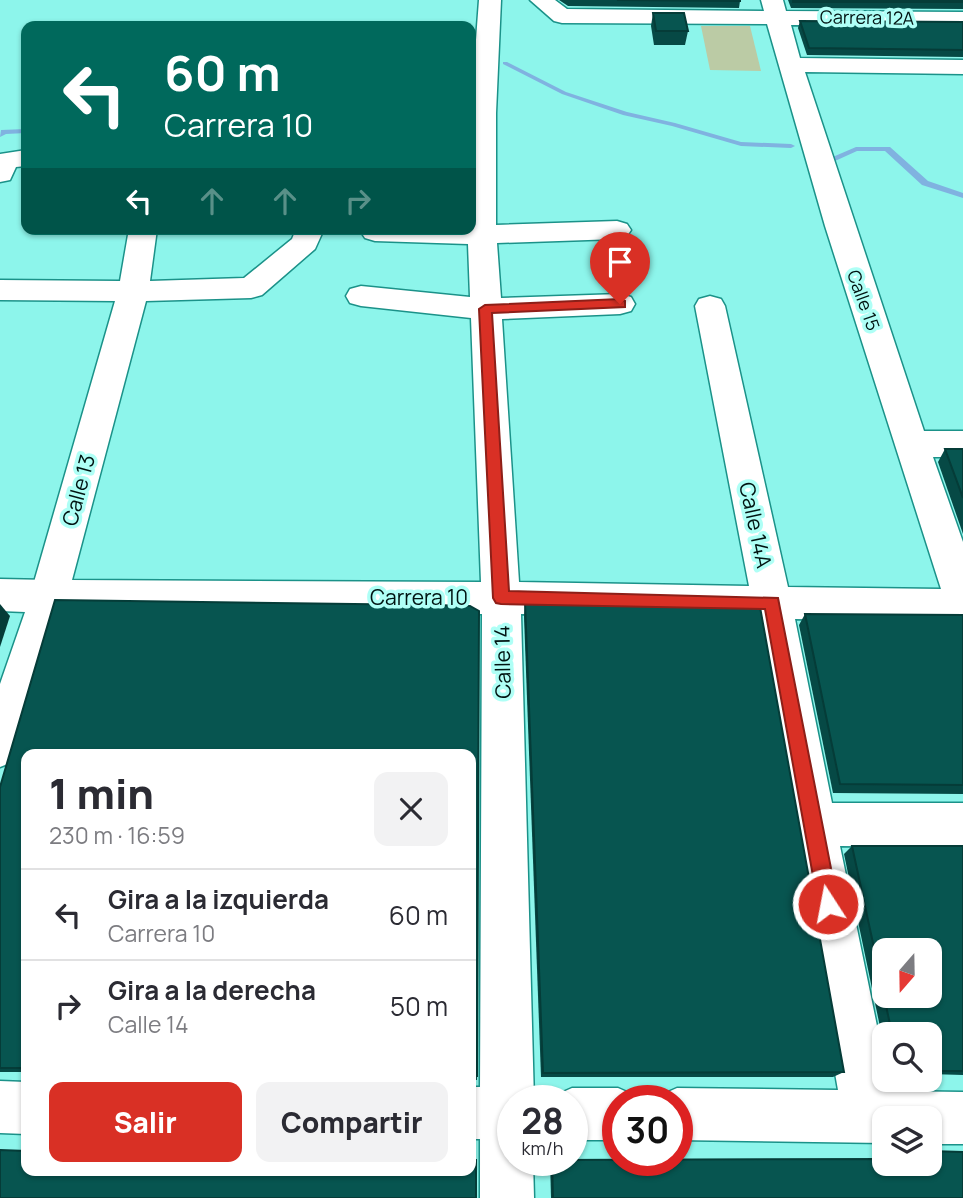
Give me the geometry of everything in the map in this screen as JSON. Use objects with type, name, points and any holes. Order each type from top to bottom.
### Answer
[{"type":"street","name":"Calle 14","points":[[491,0],[477,112],[501,598],[497,1085]]},
{"type":"street","name":"Carrera 12A","points":[[541,0],[562,16],[774,8],[963,19]]},
{"type":"street","name":"Calle 15","points":[[774,8],[850,263],[963,598]]},
{"type":"street","points":[[791,65],[963,67]]},
{"type":"street","points":[[476,235],[617,230]]},
{"type":"street","name":"Calle 13","points":[[0,747],[49,596],[133,291],[142,235]]},
{"type":"street","points":[[0,289],[133,291],[251,288],[305,243],[308,235]]},
{"type":"street","points":[[361,296],[485,309],[620,304]]},
{"type":"street","name":"Calle 14A","points":[[710,306],[772,603],[869,1116]]},
{"type":"street","points":[[912,444],[963,444]]},
{"type":"street","name":"Carrera 10","points":[[0,595],[501,598],[963,606]]},
{"type":"street","points":[[813,824],[963,825]]},
{"type":"street","points":[[0,1107],[21,1108]]},
{"type":"street","points":[[693,1114],[963,1118]]},
{"type":"street","name":"Calle 14","points":[[504,1176],[507,1198]]},
{"type":"green space","points":[[701,26],[750,26],[761,71],[710,70]]},
{"type":"building","points":[[617,0],[740,0],[740,1]]},
{"type":"building","points":[[963,0],[963,2],[793,2]]},
{"type":"building","points":[[653,13],[684,13],[688,31],[656,31]]},
{"type":"building","points":[[800,21],[963,22],[963,50],[809,48]]},
{"type":"building","points":[[945,449],[963,449],[963,498]]},
{"type":"building","points":[[55,600],[433,605],[470,606],[479,611],[477,1076],[476,749],[21,749],[21,1068],[0,1068],[0,787]]},
{"type":"building","points":[[525,602],[760,607],[844,1072],[543,1073]]},
{"type":"building","points":[[805,614],[963,615],[963,785],[840,784]]},
{"type":"building","points":[[852,846],[963,846],[963,1071],[942,1071],[942,1022],[889,1022],[887,1008],[942,1008],[942,938],[872,938]]},
{"type":"building","points":[[0,1150],[21,1151],[21,1176],[476,1176],[476,1198],[0,1198]]},
{"type":"building","points":[[942,1151],[963,1152],[963,1198],[553,1198],[552,1176],[588,1176],[588,1160],[602,1160],[602,1176],[693,1176],[693,1160],[872,1159],[872,1176],[942,1176]]},
{"type":"waterway","points":[[505,63],[564,93],[625,114],[673,124],[741,144],[791,146]]},
{"type":"waterway","points":[[0,135],[4,132],[21,131]]},
{"type":"waterway","points":[[832,159],[856,149],[887,149],[925,183],[963,196]]},
{"type":"route","points":[[620,304],[485,309],[501,598],[772,603],[828,904]]}]
